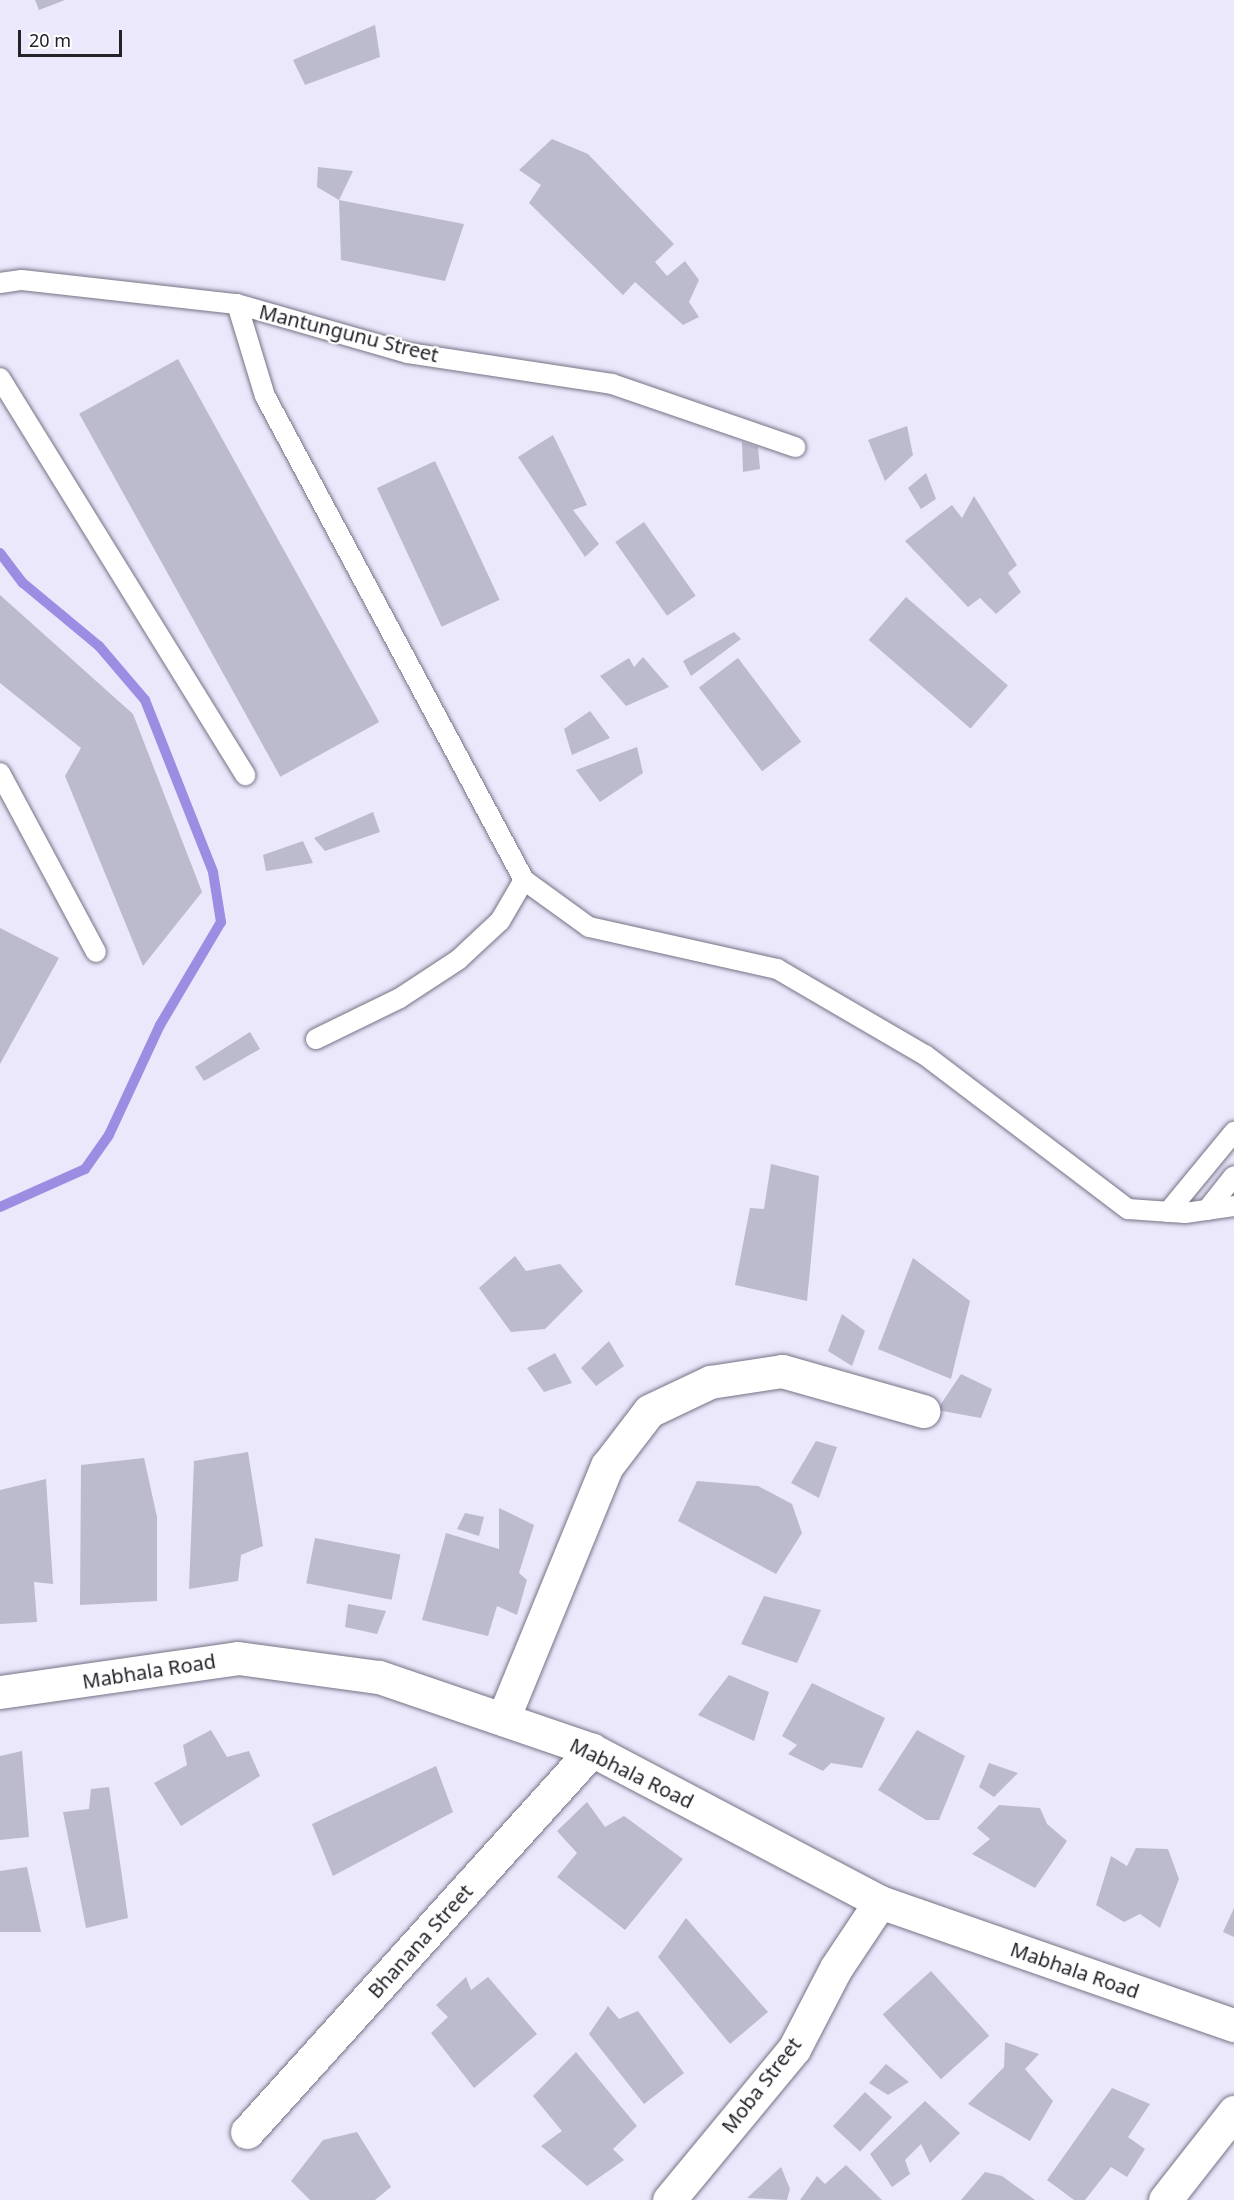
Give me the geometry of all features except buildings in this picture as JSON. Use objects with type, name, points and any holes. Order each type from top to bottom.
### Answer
[{"type":"street","points":[[502,1719],[607,1466],[649,1411],[710,1382],[782,1371],[922,1411]]},
{"type":"street","name":"Mabhala Road","points":[[0,1692],[238,1658],[379,1677],[592,1750],[880,1902],[1234,2025]]},
{"type":"street","name":"Bhanana Street","points":[[247,2132],[592,1750]]},
{"type":"street","name":"Moba Street","points":[[669,2200],[794,2049],[836,1968],[880,1902]]},
{"type":"street","points":[[1165,2200],[1234,2112]]},
{"type":"lane","name":"Mantungunu Street","points":[[0,284],[22,280],[237,304],[408,352],[612,384],[795,447]]},
{"type":"lane","points":[[237,304],[265,396],[524,880],[589,927],[777,969],[925,1055],[1128,1209],[1168,1212],[1234,1206]]},
{"type":"lane","points":[[0,378],[245,775]]},
{"type":"lane","points":[[0,773],[96,952]]},
{"type":"lane","points":[[316,1039],[400,998],[458,960],[500,921],[524,880]]},
{"type":"lane","points":[[1168,1212],[1234,1132]]},
{"type":"lane","points":[[1207,1210],[1234,1176]]},
{"type":"waterway","points":[[0,553],[23,583],[99,646],[145,700],[213,872],[221,922],[160,1025],[109,1135],[85,1169],[0,1207]]}]
